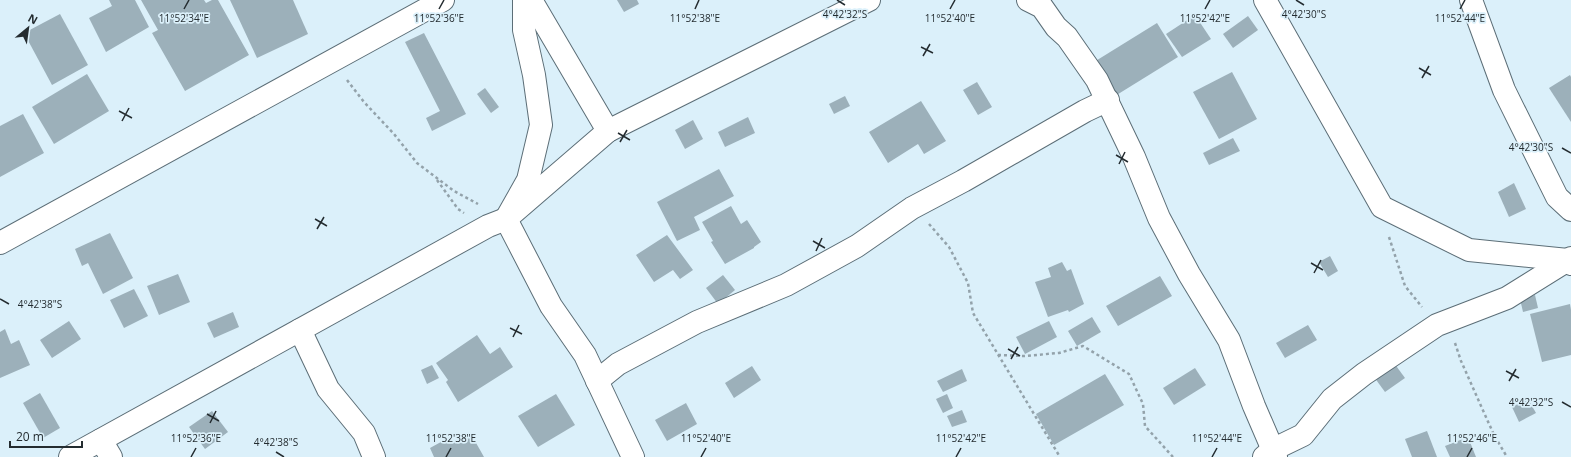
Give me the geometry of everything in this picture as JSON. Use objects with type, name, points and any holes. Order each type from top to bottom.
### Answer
[{"type":"street","points":[[0,243],[443,0]]},
{"type":"street","points":[[502,217],[528,180],[540,125],[534,75],[524,30],[524,0]]},
{"type":"street","points":[[531,0],[608,131]]},
{"type":"street","points":[[70,457],[106,449],[300,330],[502,217],[608,131],[869,0]]},
{"type":"street","points":[[1028,0],[1042,7],[1056,27],[1067,37],[1097,80],[1108,100],[1134,157],[1159,218],[1189,274],[1229,340],[1271,455],[1303,435],[1332,399],[1364,374],[1437,325],[1506,298],[1570,261]]},
{"type":"street","points":[[1265,0],[1382,207],[1469,250],[1570,261]]},
{"type":"street","points":[[1471,0],[1504,90],[1557,197],[1571,210]]},
{"type":"street","points":[[597,382],[618,364],[690,326],[786,285],[857,246],[915,207],[1085,111],[1108,100]]},
{"type":"street","points":[[502,217],[551,306],[585,355],[633,457]]},
{"type":"street","points":[[300,330],[328,389],[364,433],[374,457]]},
{"type":"path","points":[[332,60],[364,102],[394,134],[417,163],[454,191],[502,217]]},
{"type":"path","points":[[436,178],[458,209],[502,217]]},
{"type":"path","points":[[915,207],[949,247],[968,283],[973,313],[1060,457]]},
{"type":"path","points":[[998,355],[1024,356],[1059,353],[1083,346],[1104,358],[1129,374],[1143,404],[1145,426],[1173,457]]},
{"type":"building","points":[[109,0],[135,0],[149,27],[106,52],[89,18],[112,6]]},
{"type":"building","points":[[141,0],[204,0],[206,3],[212,0],[218,0],[249,55],[185,91],[152,33],[158,30]]},
{"type":"building","points":[[230,0],[293,0],[308,34],[257,58]]},
{"type":"building","points":[[617,0],[637,0],[639,4],[624,12]]},
{"type":"building","points":[[60,14],[88,65],[52,85],[24,33]]},
{"type":"building","points":[[1195,15],[1211,39],[1182,57],[1166,34]]},
{"type":"building","points":[[1248,16],[1258,30],[1233,48],[1223,34]]},
{"type":"building","points":[[1157,23],[1178,57],[1115,96],[1094,62]]},
{"type":"building","points":[[424,33],[466,114],[432,131],[426,118],[440,111],[405,42]]},
{"type":"building","points":[[1232,72],[1257,119],[1219,139],[1193,92]]},
{"type":"building","points":[[87,74],[109,111],[54,144],[32,107]]},
{"type":"building","points":[[1570,75],[1571,77],[1571,122],[1549,88]]},
{"type":"building","points":[[977,82],[992,107],[978,115],[963,90]]},
{"type":"building","points":[[485,88],[499,107],[491,113],[477,94]]},
{"type":"building","points":[[845,96],[850,106],[834,114],[829,104]]},
{"type":"building","points":[[921,101],[946,141],[924,154],[918,144],[888,163],[869,132]]},
{"type":"building","points":[[23,114],[44,153],[0,177],[0,126]]},
{"type":"building","points":[[748,117],[755,133],[725,147],[718,132]]},
{"type":"building","points":[[693,120],[703,139],[685,149],[675,130]]},
{"type":"building","points":[[1233,138],[1240,151],[1209,165],[1203,153]]},
{"type":"building","points":[[719,169],[734,196],[694,217],[700,230],[677,241],[657,202]]},
{"type":"building","points":[[1514,183],[1526,209],[1509,217],[1498,192]]},
{"type":"building","points":[[731,206],[741,224],[747,220],[761,242],[754,248],[725,264],[711,242],[713,241],[702,222]]},
{"type":"building","points":[[110,233],[133,278],[103,294],[88,263],[82,266],[75,249]]},
{"type":"building","points":[[667,235],[693,270],[680,279],[673,270],[654,282],[636,255]]},
{"type":"building","points":[[1330,256],[1338,271],[1328,277],[1319,262]]},
{"type":"building","points":[[1062,262],[1067,271],[1071,269],[1084,304],[1069,312],[1068,310],[1048,317],[1035,282],[1051,277],[1048,268]]},
{"type":"building","points":[[178,274],[190,302],[159,315],[147,286]]},
{"type":"building","points":[[723,275],[735,290],[718,304],[706,288]]},
{"type":"building","points":[[1160,276],[1172,296],[1118,326],[1106,306]]},
{"type":"building","points":[[134,289],[148,316],[124,328],[110,300]]},
{"type":"building","points":[[1535,295],[1538,308],[1523,312],[1520,299]]},
{"type":"building","points":[[1570,304],[1571,355],[1542,362],[1530,314]]},
{"type":"building","points":[[233,312],[239,327],[214,338],[207,323]]},
{"type":"building","points":[[1092,317],[1101,332],[1077,346],[1068,331]]},
{"type":"building","points":[[69,321],[81,339],[52,358],[40,340]]},
{"type":"building","points":[[1049,321],[1057,337],[1025,354],[1016,337]]},
{"type":"building","points":[[1308,325],[1317,340],[1285,358],[1276,343]]},
{"type":"building","points":[[5,329],[11,344],[19,340],[30,365],[0,378],[0,332]]},
{"type":"building","points":[[477,335],[490,354],[500,347],[513,367],[458,402],[446,382],[448,380],[436,363]]},
{"type":"building","points":[[1394,363],[1405,378],[1385,392],[1374,377]]},
{"type":"building","points":[[432,365],[439,378],[427,384],[421,370]]},
{"type":"building","points":[[752,366],[761,380],[734,398],[725,383]]},
{"type":"building","points":[[1195,368],[1206,385],[1174,405],[1163,388]]},
{"type":"building","points":[[962,369],[967,381],[943,392],[937,381]]},
{"type":"building","points":[[1105,374],[1124,405],[1054,445],[1036,414]]},
{"type":"building","points":[[40,393],[60,428],[43,438],[23,403]]},
{"type":"building","points":[[556,394],[575,425],[538,447],[518,416]]},
{"type":"building","points":[[947,394],[953,408],[943,413],[936,399]]},
{"type":"building","points":[[1528,399],[1536,413],[1519,422],[1512,407]]},
{"type":"building","points":[[686,403],[697,424],[667,441],[655,420]]},
{"type":"building","points":[[962,410],[967,422],[952,427],[947,416]]},
{"type":"building","points":[[212,411],[228,432],[205,449],[189,427]]},
{"type":"building","points":[[1427,431],[1437,457],[1412,457],[1405,439]]},
{"type":"building","points":[[471,434],[484,457],[434,457],[430,448],[450,437],[453,443]]},
{"type":"building","points":[[1468,437],[1476,457],[1450,457],[1445,446]]}]
